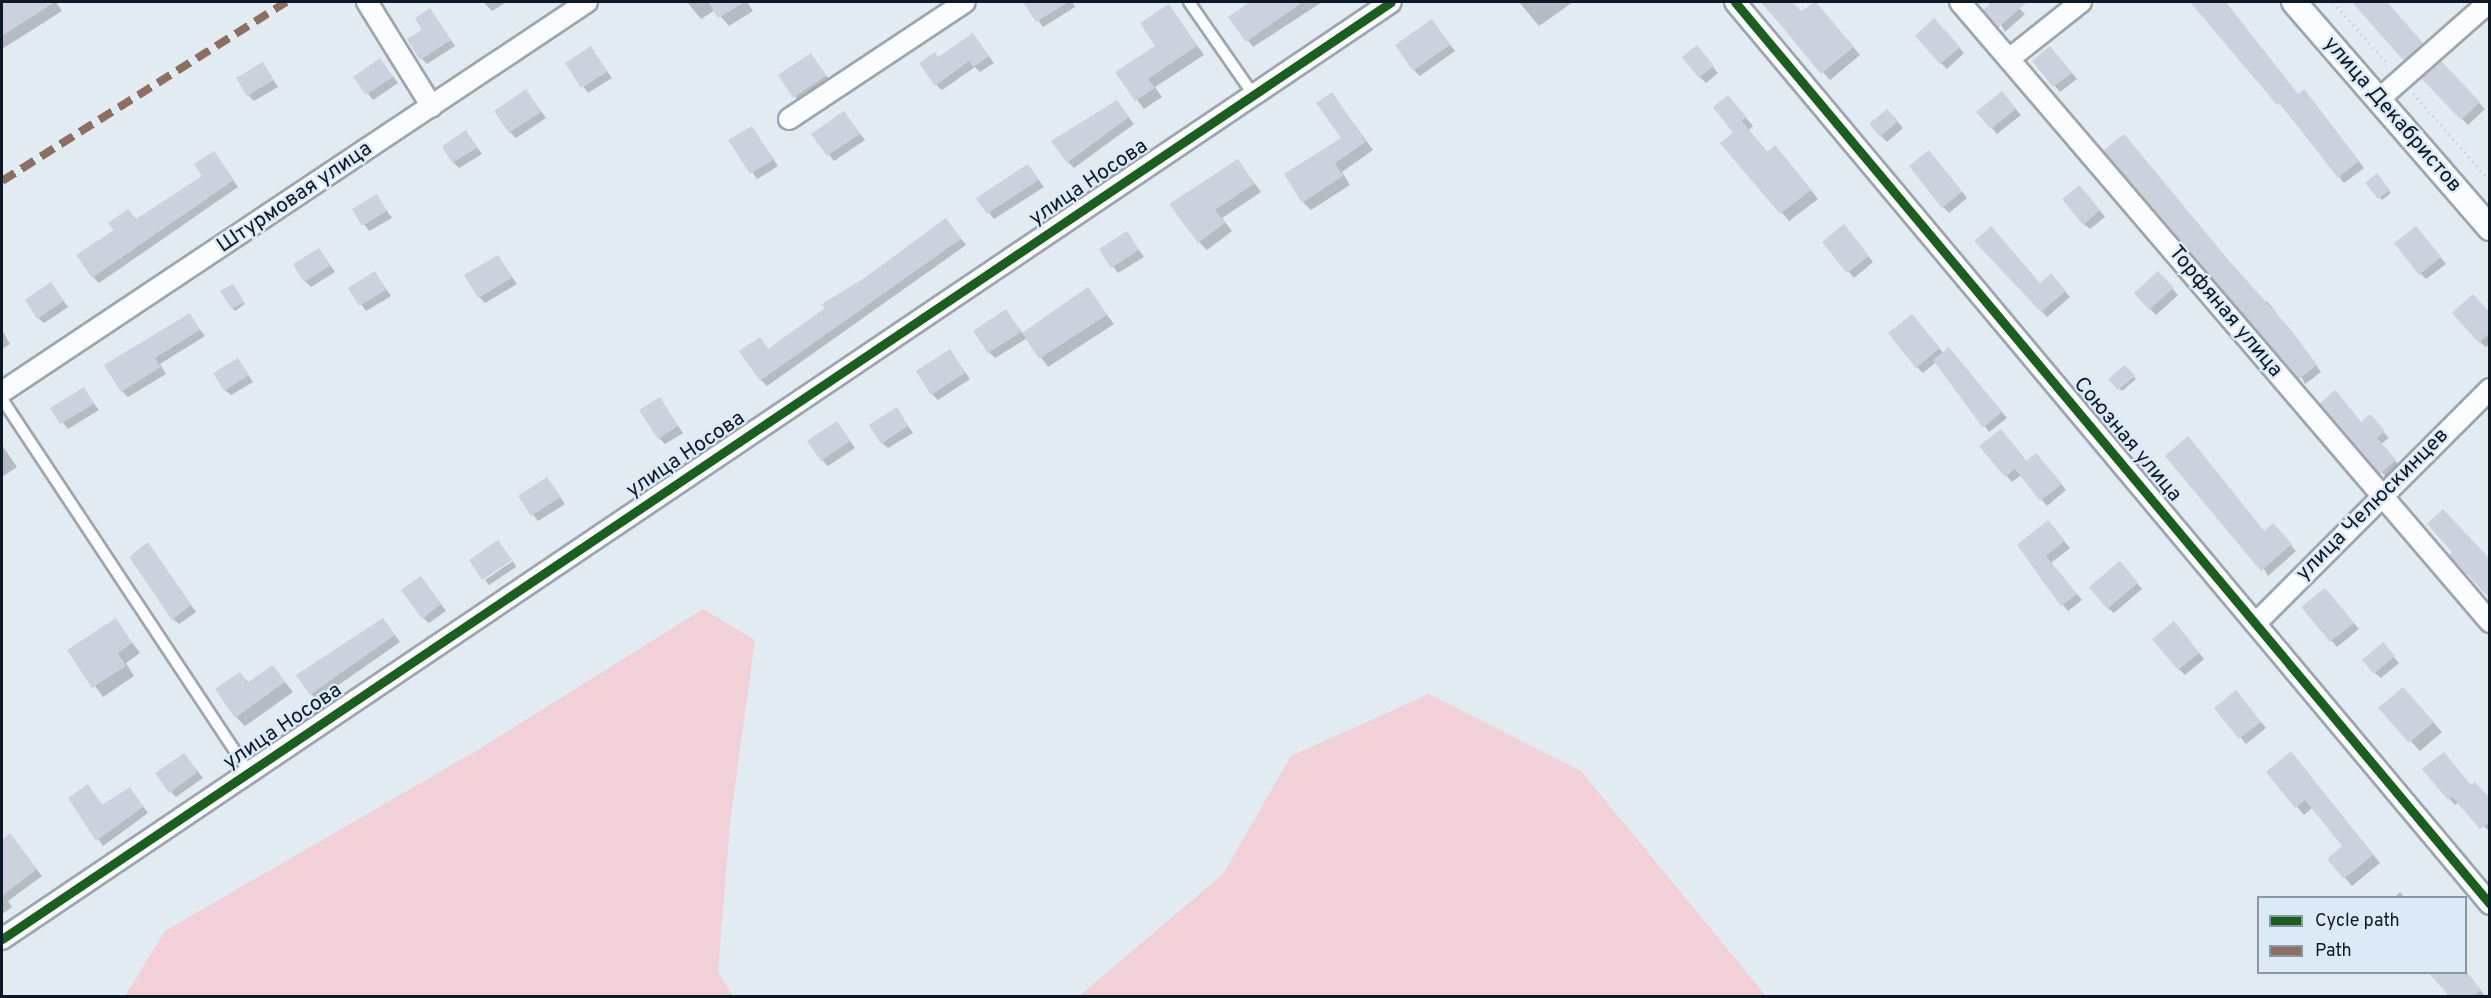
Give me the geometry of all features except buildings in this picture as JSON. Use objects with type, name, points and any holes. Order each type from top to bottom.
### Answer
[{"type":"street","points":[[367,2],[432,107]]},
{"type":"street","name":"Штурмовая улица","points":[[2,392],[587,2]]},
{"type":"street","points":[[789,119],[965,2]]},
{"type":"street","name":"улица Носова","points":[[2,939],[1390,2]]},
{"type":"street","name":"Союзная улица","points":[[1735,2],[2257,622],[2490,904]]},
{"type":"street","name":"Торфяная улица","points":[[1960,2],[2490,622]]},
{"type":"street","points":[[2009,59],[2081,2]]},
{"type":"street","name":"улица Декабристов","points":[[2294,2],[2490,228]]},
{"type":"street","points":[[2378,100],[2489,2]]},
{"type":"street","name":"улица Челюскинцев","points":[[2257,622],[2490,389]]},
{"type":"lane","points":[[1189,2],[1253,94]]},
{"type":"lane","points":[[2,399],[249,772]]},
{"type":"shaded area","points":[[703,609],[755,640],[730,823],[718,972],[733,996],[125,996],[165,931],[481,748]]},
{"type":"shaded area","points":[[1429,694],[1581,771],[1766,996],[1079,996],[1223,874],[1291,756]]},
{"type":"marked path","points":[[2,181],[286,2]]},
{"type":"cycle path","points":[[2,939],[1391,2]]},
{"type":"cycle path","points":[[1735,2],[2490,904]]}]
